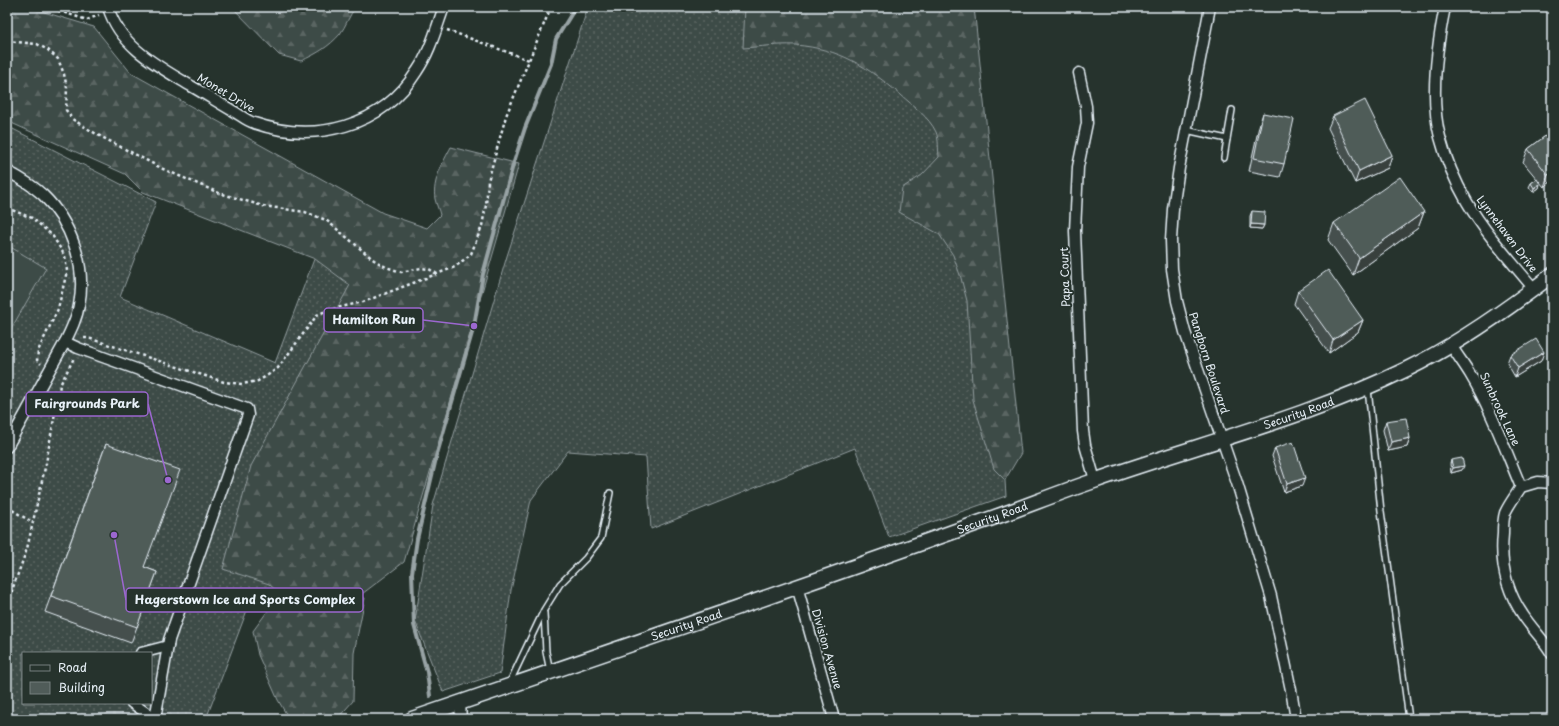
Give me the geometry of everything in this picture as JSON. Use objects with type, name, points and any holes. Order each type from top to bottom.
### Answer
[{"type":"street","name":"Monet Drive","points":[[108,9],[120,32],[134,48],[150,61],[252,123],[280,130],[300,132],[324,131],[346,126],[369,116],[386,105],[403,89],[417,72],[428,51],[444,7]]},
{"type":"street","name":"Pangborn Boulevard","points":[[1210,7],[1186,130],[1173,209],[1171,240],[1172,269],[1177,301],[1185,332],[1237,483],[1270,596],[1296,719]]},
{"type":"street","name":"Lynnehaven Drive","points":[[1445,7],[1436,64],[1435,106],[1439,136],[1448,165],[1472,209],[1485,228],[1534,289]]},
{"type":"street","name":"Papa Court","points":[[1079,73],[1086,106],[1087,123],[1078,167],[1075,231],[1083,431],[1085,445],[1095,480]]},
{"type":"street","points":[[7,171],[30,184],[55,208],[64,223],[78,256],[80,282],[79,305],[73,324],[48,374],[7,447]]},
{"type":"street","name":"Security Road","points":[[412,719],[972,526],[1095,480],[1222,440],[1368,388],[1410,368],[1451,345],[1534,289],[1552,275]]},
{"type":"street","points":[[65,342],[78,348],[247,408],[248,415],[168,646],[155,719],[133,704]]},
{"type":"street","name":"Sunbrook Lane","points":[[1451,345],[1470,374],[1480,394],[1497,429],[1521,487]]},
{"type":"street","points":[[1552,483],[1538,482],[1521,487],[1506,511],[1502,547],[1504,571],[1516,603],[1523,616],[1547,645],[1552,654]]},
{"type":"street","name":"Division Avenue","points":[[797,586],[834,719]]},
{"type":"street","points":[[145,652],[168,646]]},
{"type":"street","points":[[460,703],[461,719]]},
{"type":"lane","points":[[1224,158],[1232,110]]},
{"type":"lane","points":[[1186,130],[1228,139]]},
{"type":"lane","points":[[1368,388],[1381,511],[1409,719]]},
{"type":"lane","points":[[508,686],[544,610],[560,584],[586,558],[599,541],[610,494]]},
{"type":"lane","points":[[544,610],[546,652],[550,672]]},
{"type":"path","points":[[47,7],[87,20],[108,9]]},
{"type":"path","points":[[7,604],[27,550],[46,463],[60,385],[83,338],[88,338],[224,382],[242,384],[258,381],[278,368],[318,316],[328,310],[363,302],[455,268],[471,254],[482,226],[488,181],[506,116],[551,7]]},
{"type":"path","points":[[437,26],[529,60]]},
{"type":"path","points":[[7,42],[37,44],[48,50],[58,59],[64,74],[67,88],[66,110],[72,119],[98,135],[163,169],[219,193],[263,206],[305,212],[326,220],[374,260],[386,267],[401,272],[421,268],[429,269],[438,274]]},
{"type":"path","points":[[7,208],[32,218],[52,235],[65,256],[67,271],[58,309],[38,351],[37,360],[48,374],[60,385]]},
{"type":"path","points":[[7,506],[32,522]]},
{"type":"green space","points":[[27,7],[94,27],[131,73],[383,213],[427,228],[440,215],[435,199],[435,185],[439,172],[451,147],[519,164],[404,562],[358,597],[365,598],[354,653],[353,701],[337,719],[289,719],[278,700],[258,655],[253,631],[280,594],[269,584],[223,569],[251,466],[350,285],[315,259],[143,192],[125,174],[7,121],[7,10]]},
{"type":"green space","points":[[232,7],[356,7],[336,39],[322,50],[301,61],[279,55]]},
{"type":"green space","points":[[588,7],[974,7],[1006,496],[889,537],[855,448],[651,529],[646,457],[568,451],[531,500],[511,590],[500,673],[443,692],[415,621],[433,505],[507,256]]},
{"type":"green space","points":[[745,7],[974,7],[1021,453],[1005,480],[994,469],[973,400],[967,301],[953,255],[939,234],[899,212],[902,188],[922,175],[939,157],[936,132],[929,121],[901,95],[864,67],[840,55],[826,50],[795,45],[743,48]]},
{"type":"green space","points":[[7,126],[156,202],[120,297],[275,363],[325,230],[430,273],[272,597],[249,605],[206,719],[7,719]]},
{"type":"green space","points":[[7,245],[46,268],[7,336]]},
{"type":"building","points":[[1365,100],[1392,155],[1359,171],[1333,116]]},
{"type":"building","points":[[1263,113],[1294,119],[1284,164],[1254,158]]},
{"type":"building","points":[[1552,131],[1552,172],[1548,175],[1528,149]]},
{"type":"building","points":[[1400,177],[1424,212],[1359,258],[1334,223]]},
{"type":"building","points":[[1537,179],[1540,184],[1534,188],[1531,183]]},
{"type":"building","points":[[1252,211],[1265,212],[1264,225],[1251,224]]},
{"type":"building","points":[[1328,270],[1363,320],[1333,340],[1298,291]]},
{"type":"building","points":[[1536,339],[1544,352],[1518,368],[1510,355]]},
{"type":"building","points":[[1406,418],[1410,438],[1391,442],[1386,421]]},
{"type":"building","points":[[1293,442],[1305,478],[1287,484],[1275,448]]},
{"type":"building","points":[[106,444],[180,470],[144,567],[157,572],[137,627],[51,596]]},
{"type":"building","points":[[1462,458],[1464,466],[1453,468],[1451,460]]},
{"type":"waterway","points":[[430,696],[427,672],[414,625],[412,573],[417,539],[437,454],[474,326],[483,274],[513,165],[525,128],[551,64],[556,39],[574,7]]},
{"type":"place","name":"Hamilton Run","points":[[474,326]]},
{"type":"place","name":"Fairgrounds Park","points":[[168,480]]},
{"type":"place","name":"Hagerstown Ice and Sports Complex","points":[[114,535]]}]
